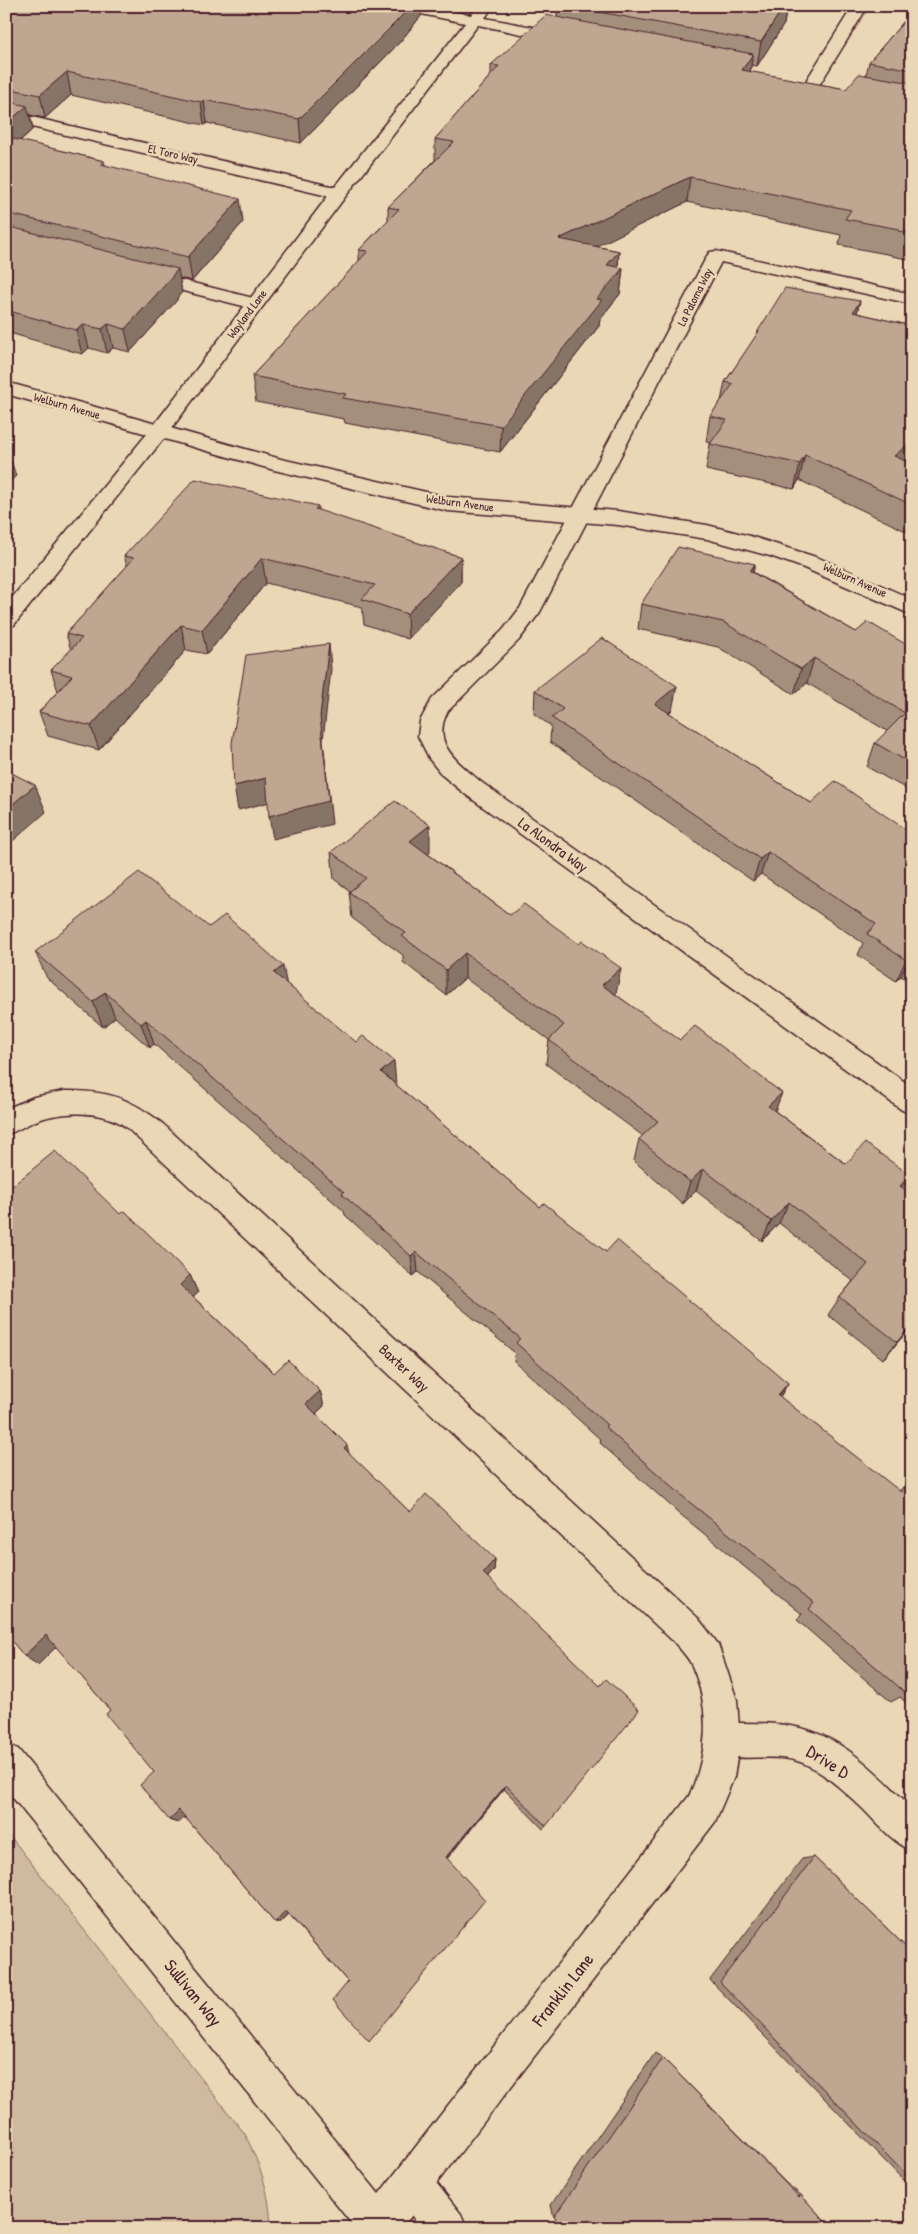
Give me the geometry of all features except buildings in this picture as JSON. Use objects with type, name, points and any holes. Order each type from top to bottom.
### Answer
[{"type":"street","points":[[402,6],[577,40]]},
{"type":"street","name":"Wayland Lane","points":[[6,620],[158,432],[339,193],[486,6]]},
{"type":"street","points":[[830,87],[807,83],[861,6]]},
{"type":"street","name":"El Toro Way","points":[[6,116],[339,193]]},
{"type":"street","name":"La Paloma Way","points":[[582,514],[716,256],[912,300]]},
{"type":"street","points":[[131,272],[255,304]]},
{"type":"street","name":"Welburn Avenue","points":[[6,388],[158,432],[366,486],[451,504],[582,514],[688,527],[741,540],[815,562],[912,608]]},
{"type":"street","name":"La Alondra Way","points":[[582,514],[529,612],[511,635],[440,706],[431,721],[430,736],[438,754],[450,769],[473,788],[912,1102]]},
{"type":"street","name":"Baxter Way","points":[[6,1123],[31,1110],[58,1102],[97,1103],[127,1113],[153,1133],[686,1630],[706,1656],[720,1700],[723,1740]]},
{"type":"street","name":"Drive D","points":[[723,1740],[802,1746],[821,1754],[850,1775],[912,1833]]},
{"type":"street","name":"Franklin Lane","points":[[378,2227],[702,1809],[716,1777],[723,1740]]},
{"type":"street","name":"Sullivan Way","points":[[6,1761],[378,2227]]},
{"type":"street","points":[[412,2184],[447,2228]]},
{"type":"shaded area","points":[[6,1831],[245,2134],[263,2179],[269,2202],[271,2228],[6,2228]]}]
